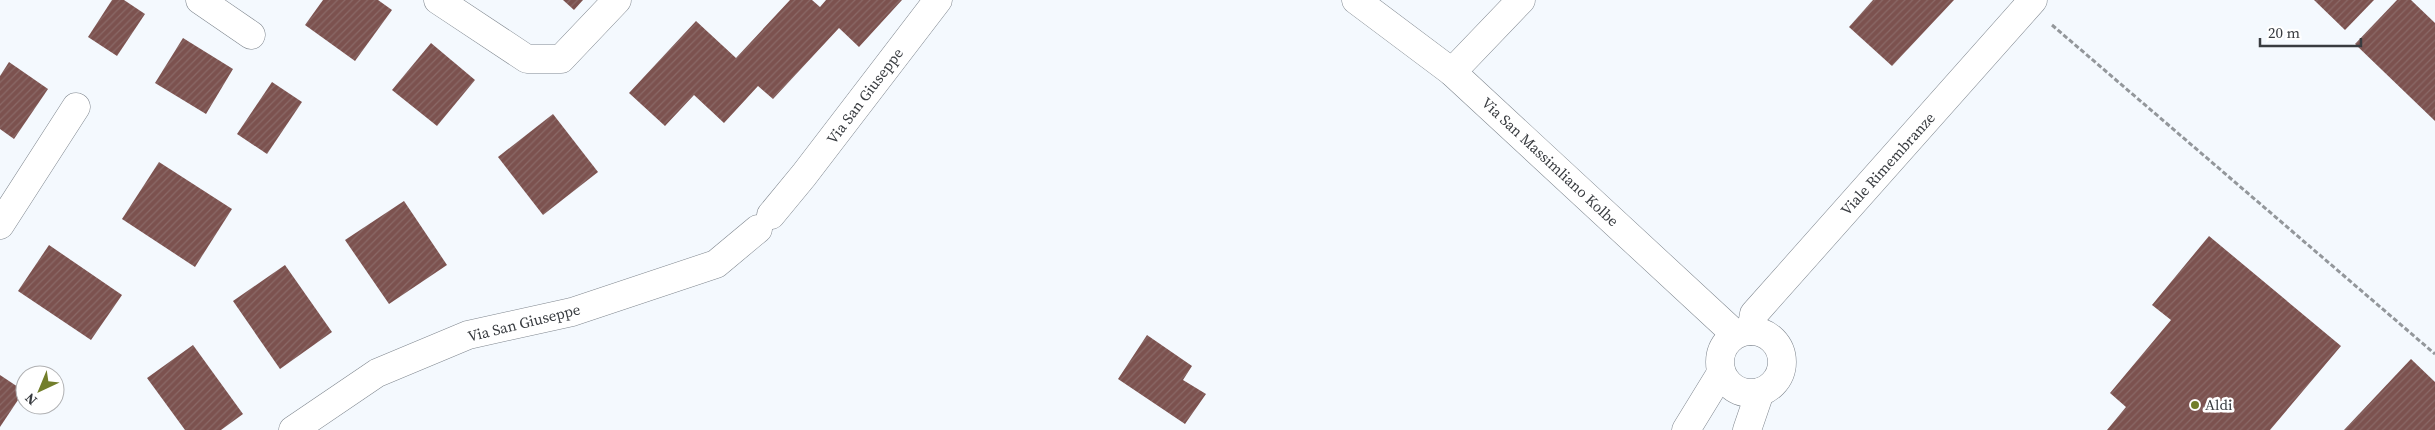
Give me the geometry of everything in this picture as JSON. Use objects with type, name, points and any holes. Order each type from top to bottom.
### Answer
[{"type":"street","points":[[200,0],[250,35]]},
{"type":"street","points":[[438,0],[527,59],[561,59],[617,0]]},
{"type":"street","name":"Via San Giuseppe","points":[[293,430],[377,373],[468,335],[572,312],[716,264],[764,222],[804,175],[938,0]]},
{"type":"street","name":"Via San Massimliano Kolbe","points":[[1356,0],[1452,72],[1743,333]]},
{"type":"street","points":[[1452,72],[1521,0]]},
{"type":"street","name":"Viale Rimembranze","points":[[1743,333],[1754,314],[2031,2]]},
{"type":"street","points":[[0,225],[76,107]]},
{"type":"street","points":[[1743,333],[1765,334],[1779,348],[1782,359],[1782,369],[1770,387],[1750,394],[1740,392],[1730,386],[1722,373],[1719,358],[1722,349],[1743,333]]},
{"type":"street","points":[[1686,430],[1722,373]]},
{"type":"street","points":[[1747,430],[1760,392]]},
{"type":"path","points":[[2031,2],[2435,354]]},
{"type":"building","points":[[112,0],[124,0],[145,14],[117,56],[88,37]]},
{"type":"building","points":[[323,0],[378,0],[392,10],[355,61],[305,25]]},
{"type":"building","points":[[563,0],[583,0],[574,10]]},
{"type":"building","points":[[790,0],[812,0],[820,7],[826,0],[902,0],[859,47],[839,28],[773,99],[758,86],[724,123],[694,95],[665,126],[629,93],[696,21],[736,58]]},
{"type":"building","points":[[1873,0],[1954,0],[1892,66],[1849,27]]},
{"type":"building","points":[[2314,0],[2374,0],[2345,30]]},
{"type":"building","points":[[2397,0],[2411,0],[2435,23],[2435,121],[2355,44]]},
{"type":"building","points":[[183,38],[233,69],[206,114],[155,83]]},
{"type":"building","points":[[431,43],[475,80],[437,126],[392,90]]},
{"type":"building","points":[[9,62],[48,89],[14,139],[0,129],[0,76]]},
{"type":"building","points":[[272,82],[302,102],[267,154],[237,134]]},
{"type":"building","points":[[553,114],[598,172],[543,215],[498,157]]},
{"type":"building","points":[[159,162],[232,209],[195,267],[122,219]]},
{"type":"building","points":[[404,201],[447,265],[389,304],[345,240]]},
{"type":"building","points":[[2209,236],[2341,346],[2270,430],[2107,430],[2126,407],[2110,393],[2171,320],[2152,305]]},
{"type":"building","points":[[49,245],[122,295],[91,340],[18,291]]},
{"type":"building","points":[[285,265],[332,332],[280,369],[233,301]]},
{"type":"building","points":[[1147,335],[1192,366],[1183,380],[1206,394],[1185,424],[1118,379]]},
{"type":"building","points":[[193,345],[243,414],[221,430],[185,430],[147,378]]},
{"type":"building","points":[[2411,359],[2435,382],[2435,430],[2344,430]]},
{"type":"building","points":[[0,375],[15,385],[15,404],[0,427]]},
{"type":"place","name":"Aldi","points":[[2195,405]]}]
